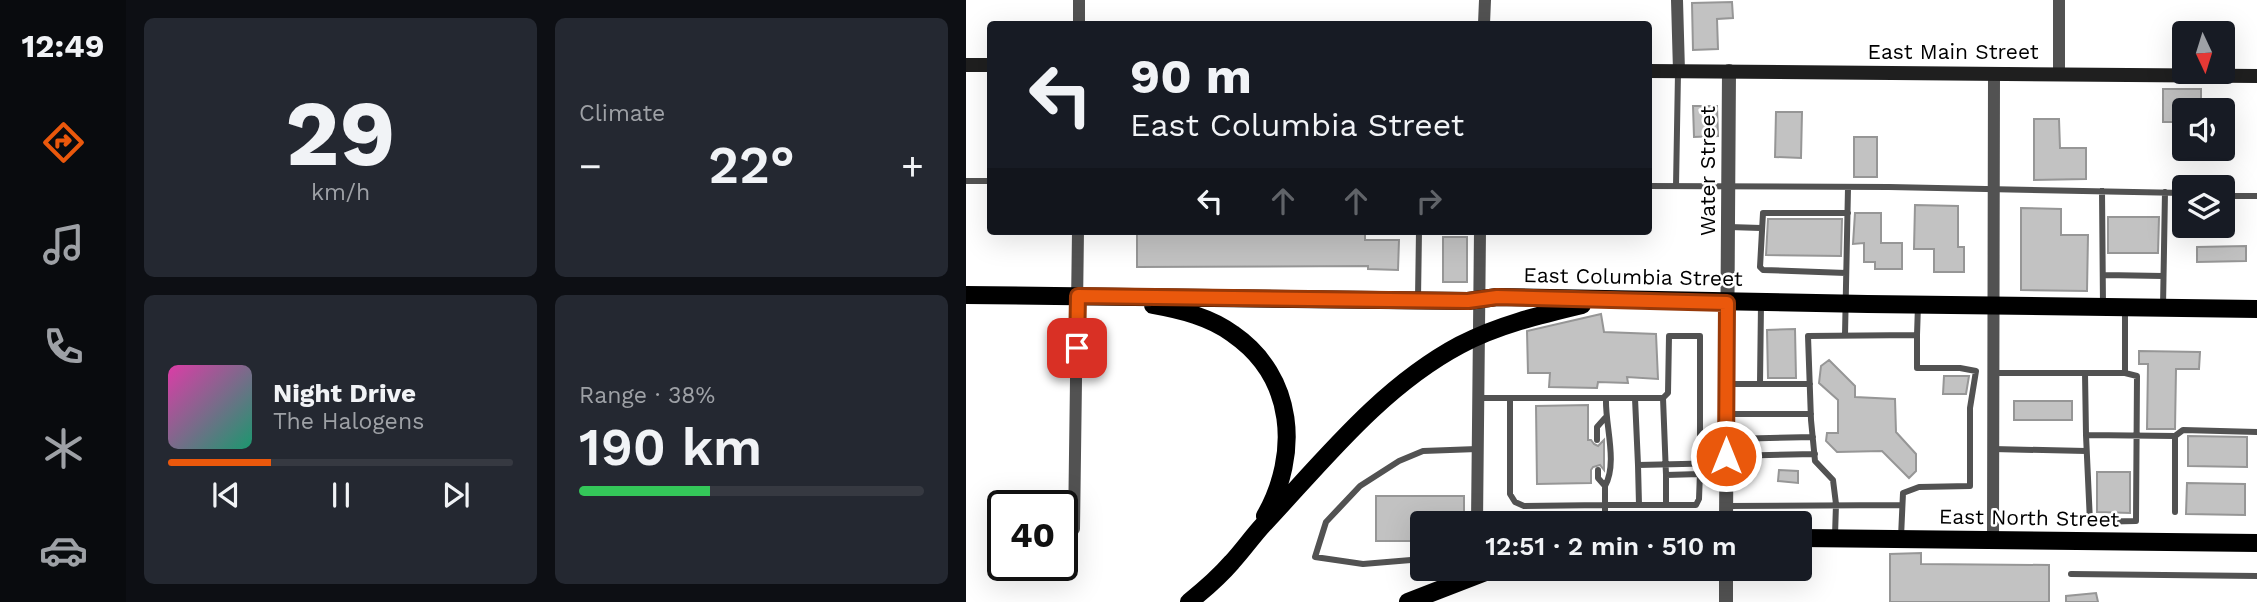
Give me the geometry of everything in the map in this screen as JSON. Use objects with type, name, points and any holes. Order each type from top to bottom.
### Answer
[{"type":"main road","points":[[966,65],[987,65]]},
{"type":"main road","name":"East Main Street","points":[[1652,71],[2257,76]]},
{"type":"main road","name":"East Columbia Street","points":[[966,295],[1418,300],[1479,300],[1497,297],[1727,303],[2257,309]]},
{"type":"main road","points":[[1112,297],[1175,309],[1215,323],[1244,342],[1268,370],[1284,409],[1287,450],[1273,501],[1251,538]]},
{"type":"main road","points":[[1189,602],[1231,563],[1251,538],[1385,398],[1436,359],[1478,337],[1554,312],[1609,299]]},
{"type":"main road","name":"East North Street","points":[[1812,538],[2257,543]]},
{"type":"main road","points":[[1408,602],[1463,581]]},
{"type":"main road","points":[[1445,602],[1476,581]]},
{"type":"street","points":[[1079,0],[1079,21]]},
{"type":"street","points":[[1484,21],[1485,0]]},
{"type":"street","points":[[1677,0],[1679,71]]},
{"type":"street","points":[[2057,0],[2059,74]]},
{"type":"street","name":"Water Street","points":[[1726,511],[1729,71]]},
{"type":"street","points":[[1993,540],[1994,74]]},
{"type":"street","points":[[1075,490],[1078,235]]},
{"type":"street","points":[[1477,511],[1480,235]]},
{"type":"street","points":[[1726,581],[1726,602]]},
{"type":"lane","points":[[1676,186],[1679,71]]},
{"type":"lane","points":[[966,181],[987,181]]},
{"type":"lane","points":[[1652,186],[2172,192]]},
{"type":"lane","points":[[1845,335],[1848,188]]},
{"type":"lane","points":[[2102,191],[2103,308]]},
{"type":"lane","points":[[2163,309],[2165,192]]},
{"type":"lane","points":[[2235,195],[2257,196]]},
{"type":"lane","points":[[1846,273],[1763,270],[1760,267],[1761,228],[1762,215],[1765,213],[1848,213]]},
{"type":"lane","points":[[1729,227],[1761,228]]},
{"type":"lane","points":[[1418,300],[1419,235]]},
{"type":"lane","points":[[2104,275],[2164,276]]},
{"type":"lane","points":[[1760,383],[1761,303]]},
{"type":"lane","points":[[1901,539],[1902,494],[1919,487],[1970,486],[1970,408],[1976,371],[1960,368],[1917,368],[1918,305]]},
{"type":"lane","points":[[2125,309],[2125,373]]},
{"type":"lane","points":[[1835,539],[1836,504],[1833,480],[1815,461],[1808,336],[1917,335]]},
{"type":"lane","points":[[1478,398],[1663,398],[1668,393],[1669,336],[1700,336],[1700,452]]},
{"type":"lane","points":[[1993,373],[2125,373],[2137,376],[2136,542]]},
{"type":"lane","points":[[2085,373],[2090,541]]},
{"type":"lane","points":[[1727,384],[1810,384]]},
{"type":"lane","points":[[1635,398],[1639,505]]},
{"type":"lane","points":[[1663,398],[1666,505]]},
{"type":"lane","points":[[1510,399],[1510,494],[1515,502],[1524,506],[1696,505],[1699,499],[1700,463]]},
{"type":"lane","points":[[1605,511],[1605,486],[1610,477],[1606,399]]},
{"type":"lane","points":[[1727,414],[1811,414]]},
{"type":"lane","points":[[1597,440],[1597,427],[1605,418]]},
{"type":"lane","points":[[2086,435],[2175,436],[2183,430],[2257,432]]},
{"type":"lane","points":[[2175,436],[2175,512]]},
{"type":"lane","points":[[1726,439],[1813,438]]},
{"type":"lane","points":[[1410,560],[1363,564],[1315,557],[1326,522],[1360,486],[1399,461],[1423,451],[1478,449]]},
{"type":"lane","points":[[1993,449],[2087,451]]},
{"type":"lane","points":[[1638,465],[1815,454]]},
{"type":"lane","points":[[1598,470],[1598,478],[1605,486]]},
{"type":"lane","points":[[1666,475],[1700,474]]},
{"type":"lane","points":[[1726,506],[1902,505]]},
{"type":"lane","points":[[2090,522],[2136,521]]},
{"type":"lane","points":[[2071,574],[2257,576]]},
{"type":"building","points":[[1732,2],[1733,18],[1717,19],[1718,49],[1693,50],[1692,3]]},
{"type":"building","points":[[2163,89],[2201,89],[2201,98],[2172,98],[2172,122],[2163,122]]},
{"type":"building","points":[[1693,106],[1717,106],[1718,136],[1694,137]]},
{"type":"building","points":[[1776,112],[1802,112],[1801,158],[1775,157]]},
{"type":"building","points":[[2034,119],[2059,119],[2060,148],[2086,148],[2086,179],[2034,180]]},
{"type":"building","points":[[1854,137],[1877,137],[1877,177],[1854,177]]},
{"type":"building","points":[[1915,205],[1958,206],[1958,247],[1964,247],[1964,272],[1934,272],[1934,249],[1914,249]]},
{"type":"building","points":[[2021,208],[2061,209],[2061,235],[2088,235],[2087,291],[2021,290]]},
{"type":"building","points":[[1855,213],[1881,213],[1881,243],[1902,243],[1902,269],[1875,269],[1875,262],[1864,262],[1864,243],[1853,244]]},
{"type":"building","points":[[2108,217],[2159,217],[2158,253],[2108,253]]},
{"type":"building","points":[[1768,219],[1842,219],[1841,256],[1766,255]]},
{"type":"building","points":[[1137,235],[1365,235],[1365,240],[1399,240],[1398,270],[1368,269],[1368,266],[1137,267]]},
{"type":"building","points":[[1443,237],[1467,237],[1467,282],[1443,282]]},
{"type":"building","points":[[2246,246],[2246,261],[2197,262],[2197,247]]},
{"type":"building","points":[[1601,314],[1604,332],[1656,334],[1658,379],[1627,377],[1628,383],[1598,382],[1597,388],[1549,387],[1550,373],[1528,373],[1527,331]]},
{"type":"building","points":[[1795,329],[1796,378],[1768,378],[1767,330]]},
{"type":"building","points":[[2139,351],[2200,352],[2199,369],[2176,369],[2175,429],[2147,429],[2148,364],[2139,364]]},
{"type":"building","points":[[1829,360],[1855,386],[1855,397],[1895,399],[1896,432],[1916,454],[1916,471],[1909,478],[1882,451],[1837,452],[1826,441],[1827,433],[1838,433],[1838,400],[1819,383],[1821,366]]},
{"type":"building","points":[[1944,376],[1969,376],[1966,394],[1943,394]]},
{"type":"building","points":[[2014,401],[2072,401],[2072,420],[2014,420]]},
{"type":"building","points":[[1588,405],[1588,440],[1598,446],[1604,440],[1604,470],[1600,465],[1593,467],[1591,483],[1537,484],[1536,406]]},
{"type":"building","points":[[2188,436],[2247,437],[2247,467],[2188,466]]},
{"type":"building","points":[[1779,470],[1798,471],[1798,483],[1778,481]]},
{"type":"building","points":[[2097,472],[2130,472],[2130,513],[2097,512]]},
{"type":"building","points":[[2187,483],[2245,484],[2245,515],[2186,514]]},
{"type":"building","points":[[1376,496],[1464,496],[1464,511],[1410,511],[1410,541],[1376,541]]},
{"type":"building","points":[[1921,553],[1921,564],[2049,565],[2049,602],[1890,602],[1890,554]]},
{"type":"building","points":[[2096,593],[2098,602],[2066,602],[2066,596]]},
{"type":"route","points":[[1077,348],[1078,296],[1468,301],[1497,297],[1727,303],[1726,456]]}]
